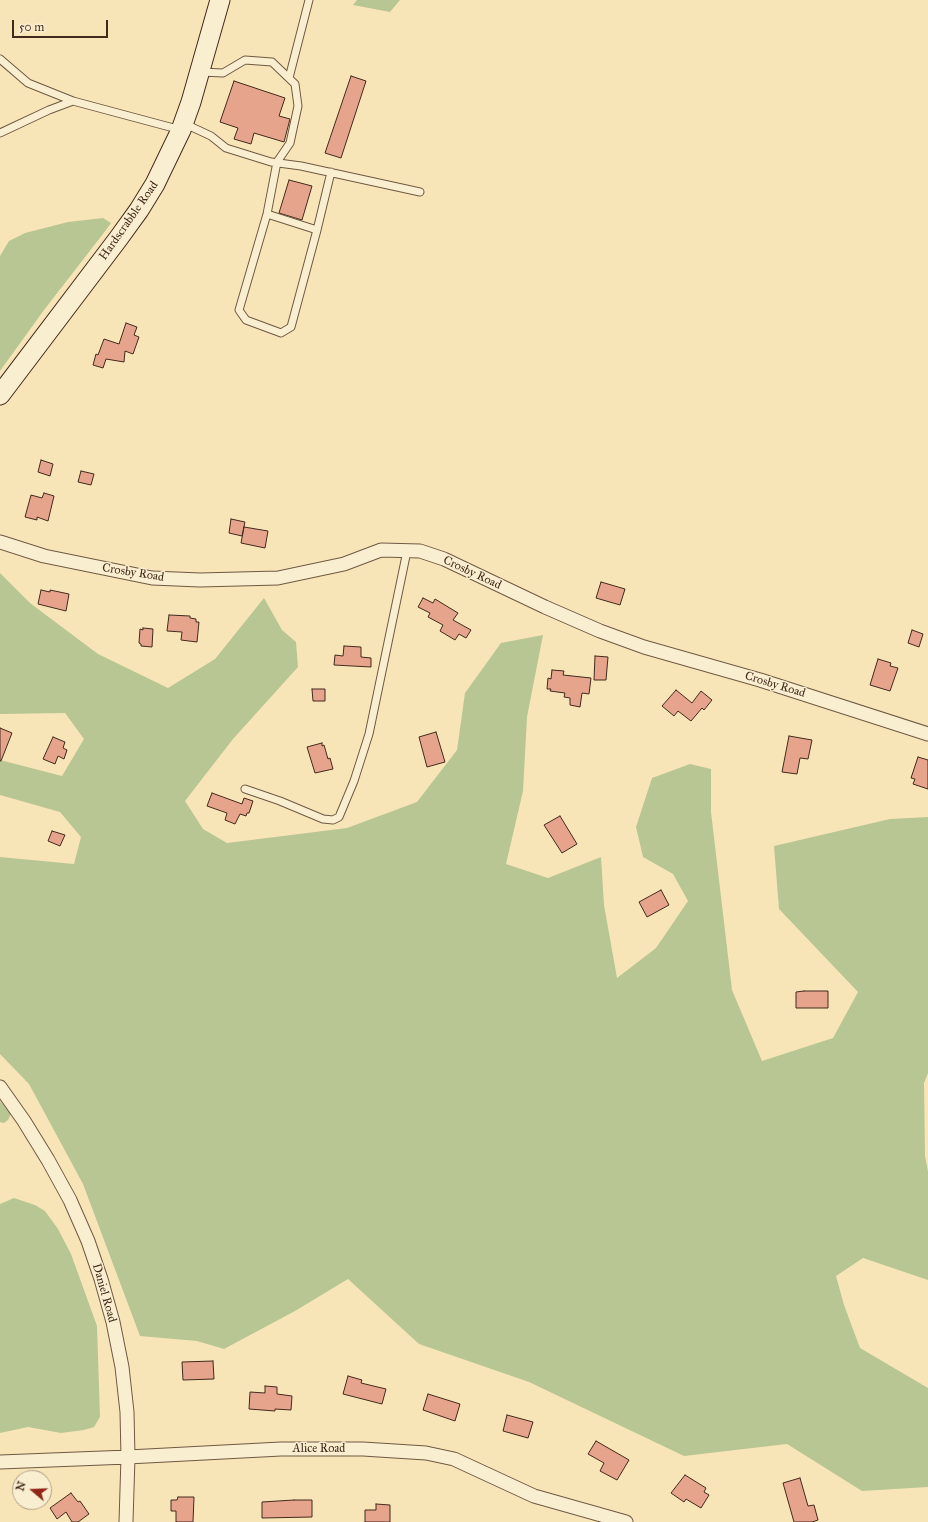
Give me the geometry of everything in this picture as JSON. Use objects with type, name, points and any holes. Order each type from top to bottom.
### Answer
[{"type":"street","name":"Hardscrabble Road","points":[[0,394],[139,210],[155,184],[182,126],[200,72],[220,0]]},
{"type":"street","name":"Crosby Road","points":[[0,542],[44,556],[152,578],[200,580],[278,578],[344,564],[380,550],[420,551],[444,559],[545,607],[600,631],[644,647],[760,680],[928,734]]},
{"type":"street","name":"Daniel Road","points":[[0,1087],[24,1121],[70,1200],[88,1241],[101,1279],[113,1322],[122,1367],[127,1412],[128,1457],[126,1522]]},
{"type":"street","name":"Alice Road","points":[[0,1462],[281,1449],[363,1449],[426,1453],[454,1459],[534,1496],[626,1522]]},
{"type":"lane","points":[[289,78],[309,0]]},
{"type":"lane","points":[[0,58],[28,83],[73,101],[182,126],[211,136],[226,148],[277,162],[331,172],[420,192]]},
{"type":"lane","points":[[200,72],[223,73],[246,60],[272,62],[295,84],[298,106],[290,143],[277,162],[267,214],[240,310],[246,320],[281,333],[290,327],[317,230],[331,172]]},
{"type":"lane","points":[[0,133],[49,110],[73,101]]},
{"type":"lane","points":[[267,214],[317,230]]},
{"type":"lane","points":[[244,789],[280,801],[324,819],[333,820],[339,817],[369,734],[407,550]]},
{"type":"green space","points":[[357,0],[400,0],[390,12],[353,5]]},
{"type":"green space","points":[[103,218],[111,223],[44,310],[0,371],[0,256],[9,241],[25,233],[68,222]]},
{"type":"green space","points":[[0,573],[30,603],[98,654],[168,688],[215,659],[264,598],[282,630],[296,642],[298,667],[233,739],[185,801],[203,829],[227,843],[347,828],[417,802],[457,750],[465,693],[501,643],[543,635],[527,717],[523,791],[506,864],[548,878],[601,857],[604,905],[617,978],[656,948],[688,901],[673,874],[643,857],[636,827],[652,778],[690,764],[711,769],[711,812],[732,990],[762,1061],[833,1038],[858,992],[779,909],[774,846],[890,819],[928,817],[928,1073],[924,1083],[925,1156],[928,1171],[928,1280],[863,1258],[836,1276],[844,1305],[860,1348],[928,1388],[928,1487],[862,1491],[787,1444],[684,1456],[529,1382],[419,1344],[348,1279],[295,1311],[224,1349],[197,1341],[140,1336],[83,1184],[29,1084],[0,1054],[0,857],[74,864],[81,837],[60,812],[0,795],[0,760],[62,776],[84,739],[65,713],[0,714]]},
{"type":"green space","points":[[0,1101],[11,1114],[8,1120],[4,1123],[0,1122]]},
{"type":"green space","points":[[14,1198],[35,1205],[45,1211],[58,1229],[71,1254],[97,1326],[100,1417],[94,1427],[61,1433],[28,1427],[0,1433],[0,1204]]},
{"type":"building","points":[[351,76],[366,81],[341,158],[325,153]]},
{"type":"building","points":[[234,81],[285,98],[279,116],[290,119],[284,142],[254,133],[251,144],[234,139],[238,128],[220,122]]},
{"type":"building","points":[[289,180],[312,186],[302,220],[279,213]]},
{"type":"building","points":[[126,323],[137,327],[134,335],[139,337],[133,354],[125,351],[124,362],[106,359],[103,368],[93,365],[96,354],[98,355],[104,339],[119,344]]},
{"type":"building","points":[[41,460],[53,464],[50,476],[38,472]]},
{"type":"building","points":[[81,471],[94,474],[91,485],[78,482]]},
{"type":"building","points":[[44,493],[54,496],[48,521],[37,517],[37,520],[25,517],[31,495],[42,498]]},
{"type":"building","points":[[231,519],[245,522],[242,536],[229,533]]},
{"type":"building","points":[[244,527],[268,531],[265,548],[241,543]]},
{"type":"building","points":[[601,582],[625,589],[620,605],[596,598]]},
{"type":"building","points":[[41,590],[50,592],[50,590],[69,594],[66,611],[38,604]]},
{"type":"building","points":[[423,598],[433,603],[435,599],[458,613],[453,620],[471,630],[466,638],[459,634],[455,640],[440,631],[443,625],[428,617],[430,613],[418,607]]},
{"type":"building","points":[[169,615],[190,616],[190,618],[196,619],[196,622],[199,622],[197,642],[181,640],[182,632],[167,631]]},
{"type":"building","points":[[143,628],[153,629],[152,647],[141,646],[139,643],[140,629],[143,630]]},
{"type":"building","points":[[912,630],[923,634],[919,647],[908,643]]},
{"type":"building","points":[[344,646],[361,647],[361,657],[371,658],[371,667],[334,665],[335,655],[343,656]]},
{"type":"building","points":[[595,656],[608,657],[606,680],[594,680]]},
{"type":"building","points":[[878,659],[891,663],[890,666],[898,668],[890,691],[870,685]]},
{"type":"building","points":[[552,670],[564,671],[563,675],[591,678],[589,694],[582,693],[580,707],[570,705],[570,698],[564,697],[565,693],[550,691],[551,689],[547,689],[548,678],[551,679]]},
{"type":"building","points":[[312,689],[325,689],[325,701],[313,701]]},
{"type":"building","points":[[676,690],[692,703],[701,691],[712,700],[704,710],[702,708],[691,721],[678,711],[674,716],[662,706]]},
{"type":"building","points":[[0,728],[12,733],[1,761],[0,761]]},
{"type":"building","points":[[436,732],[445,762],[427,767],[419,737]]},
{"type":"building","points":[[789,736],[812,740],[808,759],[800,758],[797,774],[782,772]]},
{"type":"building","points":[[53,737],[65,742],[63,748],[67,750],[64,759],[58,756],[55,764],[43,759]]},
{"type":"building","points":[[322,743],[328,759],[330,758],[333,769],[315,773],[307,747]]},
{"type":"building","points":[[918,757],[928,760],[928,789],[913,784],[915,779],[911,778]]},
{"type":"building","points":[[212,793],[242,804],[244,798],[253,801],[249,813],[247,813],[246,816],[240,814],[235,824],[225,820],[227,813],[207,806]]},
{"type":"building","points":[[560,816],[577,844],[562,853],[544,825]]},
{"type":"building","points":[[52,831],[65,835],[60,846],[48,841]]},
{"type":"building","points":[[661,890],[669,905],[647,917],[639,902]]},
{"type":"building","points":[[828,991],[828,1008],[796,1008],[796,992]]},
{"type":"building","points":[[213,1361],[214,1379],[183,1380],[182,1362]]},
{"type":"building","points":[[348,1376],[362,1380],[361,1383],[386,1389],[382,1404],[343,1394]]},
{"type":"building","points":[[265,1386],[277,1387],[277,1394],[292,1396],[291,1410],[275,1409],[275,1411],[249,1409],[250,1392],[265,1393]]},
{"type":"building","points":[[428,1394],[460,1404],[455,1421],[423,1410]]},
{"type":"building","points":[[507,1415],[533,1422],[528,1438],[503,1431]]},
{"type":"building","points":[[596,1441],[629,1460],[617,1480],[600,1471],[604,1463],[588,1454]]},
{"type":"building","points":[[685,1475],[706,1488],[704,1492],[709,1495],[701,1508],[686,1499],[684,1502],[671,1493]]},
{"type":"building","points":[[800,1478],[808,1506],[814,1505],[818,1520],[812,1522],[794,1522],[783,1483]]},
{"type":"building","points":[[71,1493],[78,1502],[80,1501],[89,1514],[78,1522],[72,1522],[66,1512],[57,1519],[51,1510],[52,1507]]},
{"type":"building","points":[[178,1497],[194,1497],[193,1522],[176,1522],[176,1511],[171,1511],[171,1500],[177,1500]]},
{"type":"building","points":[[312,1500],[312,1517],[262,1518],[262,1502]]},
{"type":"building","points":[[376,1504],[390,1505],[390,1522],[365,1522],[365,1510],[376,1510]]}]
